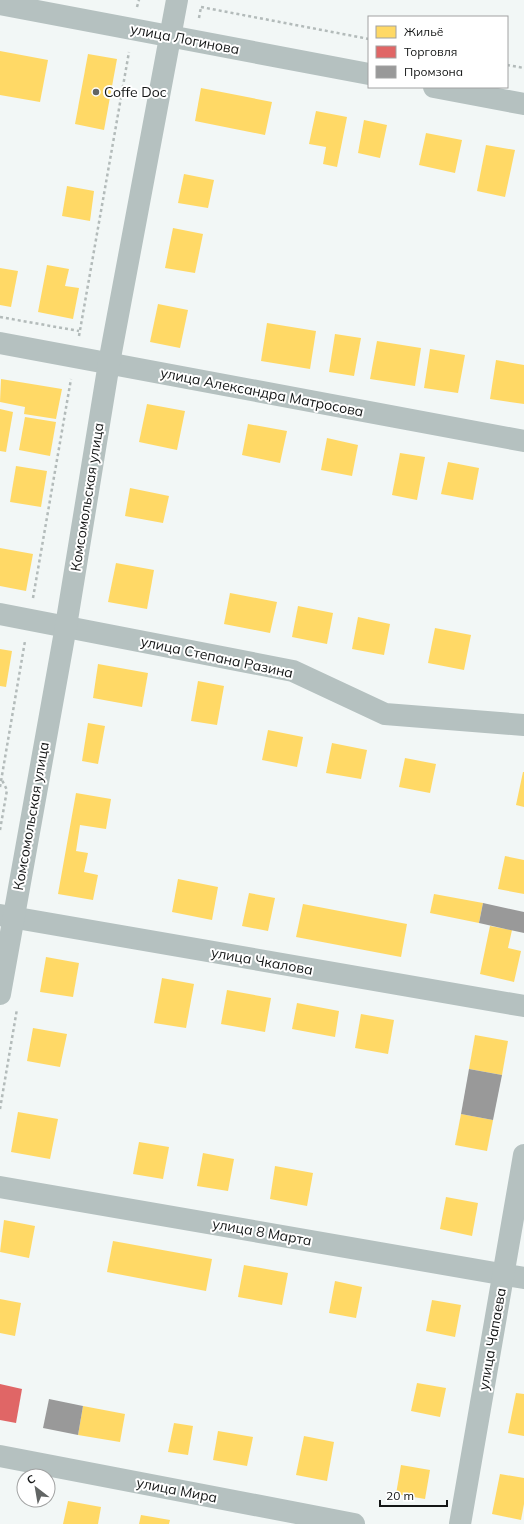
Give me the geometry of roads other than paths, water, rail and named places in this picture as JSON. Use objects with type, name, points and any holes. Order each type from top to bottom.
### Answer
[{"type":"street","name":"Комсомольская улица","points":[[0,994],[6,916],[66,626],[109,363],[176,1]]},
{"type":"street","name":"улица Логинова","points":[[0,4],[368,74]]},
{"type":"street","points":[[439,88],[524,104]]},
{"type":"street","name":"улица Александра Матросова","points":[[0,343],[524,441]]},
{"type":"street","name":"улица Степана Разина","points":[[0,614],[293,671],[385,714],[524,726]]},
{"type":"street","name":"улица Чкалова","points":[[6,916],[524,1006]]},
{"type":"street","name":"улица Чапаева","points":[[460,1524],[514,1276],[524,1155]]},
{"type":"street","name":"улица 8 Марта","points":[[0,1187],[514,1276]]},
{"type":"street","name":"улица Мира","points":[[0,1456],[354,1524]]},
{"type":"place","name":"Coffe Doc","points":[[96,92]]}]
